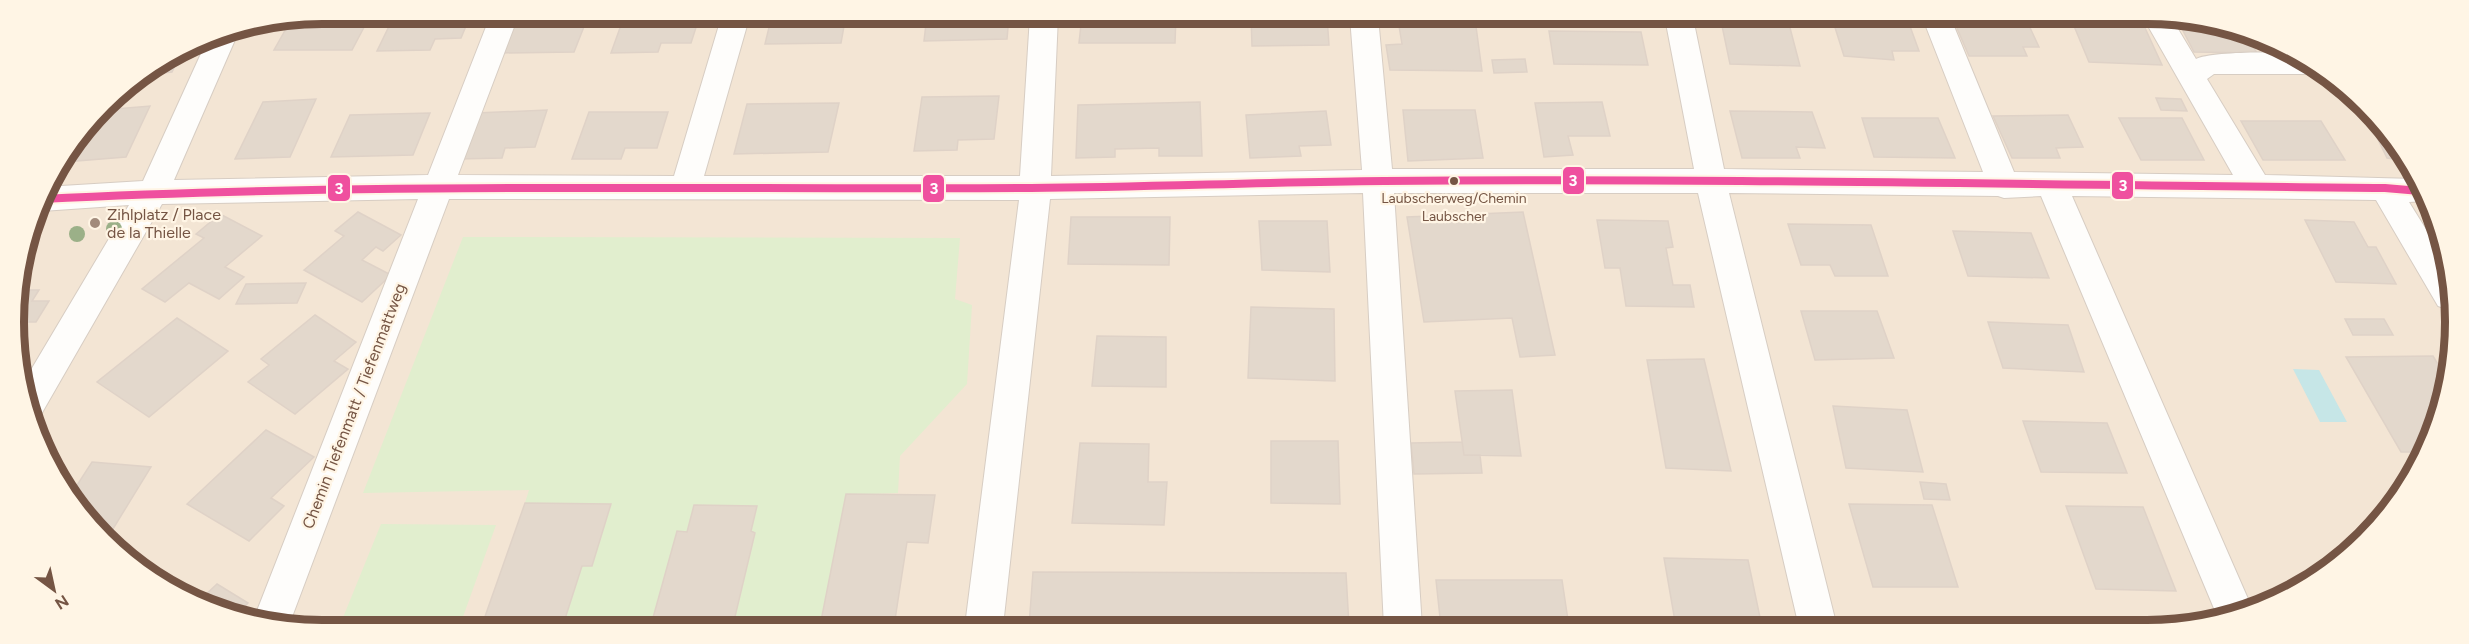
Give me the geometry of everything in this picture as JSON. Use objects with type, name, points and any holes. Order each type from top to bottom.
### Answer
[{"type":"street","name":"Chemin Tiefenmatt / Tiefenmattweg","points":[[274,616],[501,24]]},
{"type":"street","points":[[686,186],[733,24]]},
{"type":"street","points":[[985,620],[1036,188],[1044,24]]},
{"type":"street","points":[[1365,24],[1378,182],[1403,620]]},
{"type":"street","points":[[1680,24],[1711,181],[1816,620]]},
{"type":"street","points":[[1939,24],[2004,186]]},
{"type":"street","points":[[2161,25],[2256,187]]},
{"type":"street","points":[[34,397],[153,192],[220,42]]},
{"type":"street","points":[[2191,75],[2209,64],[2296,64]]},
{"type":"street","points":[[51,198],[153,192],[437,187],[1036,188],[1378,182],[1711,181],[2004,186],[2385,188],[2414,191]]},
{"type":"street","points":[[2052,186],[2232,607]]},
{"type":"street","points":[[2385,188],[2442,284]]},
{"type":"shaded area","points":[[2147,24],[2205,30],[2261,47],[2313,74],[2358,111],[2395,156],[2422,208],[2439,264],[2445,322],[2439,380],[2429,418],[2405,471],[2395,488],[2358,533],[2313,570],[2279,589],[2224,610],[2186,617],[2147,620],[322,620],[264,614],[208,597],[156,570],[111,533],[74,488],[55,454],[34,399],[25,341],[25,303],[34,245],[55,190],[74,156],[111,111],[156,74],[190,55],[245,34],[303,25]]},
{"type":"green space","points":[[463,237],[960,238],[955,299],[972,305],[967,384],[900,456],[898,493],[846,495],[821,620],[734,620],[755,534],[751,531],[757,506],[687,532],[677,532],[652,620],[565,620],[582,566],[525,503],[529,490],[363,493]]},
{"type":"green space","points":[[381,524],[496,525],[462,620],[342,620]]},
{"type":"water","points":[[2293,369],[2319,370],[2347,422],[2320,422]]},
{"type":"building","points":[[366,24],[352,50],[274,50],[287,27]]},
{"type":"building","points":[[390,24],[467,24],[461,38],[435,39],[430,50],[377,51]]},
{"type":"building","points":[[512,24],[585,24],[574,52],[500,53]]},
{"type":"building","points":[[621,24],[697,24],[691,43],[661,43],[658,52],[611,53]]},
{"type":"building","points":[[770,24],[844,24],[841,43],[765,44]]},
{"type":"building","points":[[926,24],[1008,24],[1007,39],[924,41]]},
{"type":"building","points":[[1081,24],[1176,24],[1175,43],[1079,43]]},
{"type":"building","points":[[1251,24],[1328,24],[1329,45],[1252,46]]},
{"type":"building","points":[[1399,24],[1476,24],[1482,71],[1390,70],[1386,45],[1402,44]]},
{"type":"building","points":[[1722,24],[1789,24],[1800,66],[1730,64]]},
{"type":"building","points":[[1834,24],[1909,24],[1919,51],[1892,51],[1894,60],[1844,56]]},
{"type":"building","points":[[1955,24],[2028,24],[2039,47],[2023,47],[2027,56],[1969,56]]},
{"type":"building","points":[[2074,26],[2145,28],[2162,65],[2089,62]]},
{"type":"building","points":[[2181,26],[2224,34],[2243,40],[2251,43],[2257,53],[2194,52]]},
{"type":"building","points":[[1549,31],[1641,32],[1648,65],[1554,64]]},
{"type":"building","points":[[1525,59],[1527,72],[1494,73],[1492,60]]},
{"type":"building","points":[[177,62],[172,72],[157,74]]},
{"type":"building","points":[[999,96],[994,139],[958,140],[957,150],[914,151],[922,97]]},
{"type":"building","points":[[2156,98],[2181,99],[2187,111],[2161,110]]},
{"type":"building","points":[[316,99],[290,157],[235,159],[263,102]]},
{"type":"building","points":[[1200,102],[1202,156],[1159,156],[1159,148],[1115,149],[1115,157],[1076,158],[1078,105]]},
{"type":"building","points":[[1602,102],[1610,136],[1568,136],[1573,155],[1544,157],[1535,103]]},
{"type":"building","points":[[839,103],[828,152],[734,154],[747,104]]},
{"type":"building","points":[[150,106],[126,157],[71,161],[98,126],[113,109]]},
{"type":"building","points":[[547,110],[535,147],[505,148],[502,158],[459,159],[476,113]]},
{"type":"building","points":[[1403,110],[1475,110],[1483,158],[1408,161]]},
{"type":"building","points":[[1326,111],[1331,145],[1299,146],[1301,156],[1250,158],[1246,115]]},
{"type":"building","points":[[1730,111],[1812,112],[1825,148],[1796,147],[1800,158],[1742,158]]},
{"type":"building","points":[[589,112],[668,112],[657,148],[625,148],[621,159],[572,159]]},
{"type":"building","points":[[430,113],[413,155],[331,157],[350,115]]},
{"type":"building","points":[[2068,115],[2083,147],[2056,148],[2060,158],[2012,158],[1993,116]]},
{"type":"building","points":[[1862,118],[1938,118],[1955,158],[1874,157]]},
{"type":"building","points":[[2119,118],[2182,118],[2204,160],[2141,160]]},
{"type":"building","points":[[2241,121],[2321,121],[2345,160],[2263,160]]},
{"type":"building","points":[[2372,128],[2397,159],[2387,158]]},
{"type":"building","points":[[358,212],[401,235],[383,251],[376,247],[362,260],[391,275],[362,302],[304,270],[344,236],[335,231]]},
{"type":"building","points":[[1523,212],[1555,355],[1520,357],[1512,318],[1424,322],[1407,217]]},
{"type":"building","points":[[220,214],[262,236],[225,267],[244,277],[219,299],[189,283],[165,302],[142,289],[204,238],[196,234]]},
{"type":"building","points":[[1071,217],[1170,217],[1169,265],[1068,264]]},
{"type":"building","points":[[1597,220],[1668,221],[1673,247],[1666,248],[1673,285],[1690,285],[1694,307],[1626,306],[1620,268],[1605,268]]},
{"type":"building","points":[[2305,220],[2354,222],[2368,247],[2376,247],[2396,284],[2336,282]]},
{"type":"building","points":[[1259,221],[1327,221],[1330,272],[1262,270]]},
{"type":"building","points":[[1788,224],[1871,225],[1888,276],[1835,276],[1830,265],[1801,265]]},
{"type":"building","points":[[1953,231],[2031,233],[2049,278],[1968,276]]},
{"type":"building","points":[[306,283],[297,303],[236,304],[246,284]]},
{"type":"building","points":[[26,290],[39,290],[32,301],[49,301],[36,322],[27,322],[24,327]]},
{"type":"building","points":[[1251,307],[1334,309],[1335,381],[1248,378]]},
{"type":"building","points":[[1801,311],[1877,311],[1894,358],[1815,360]]},
{"type":"building","points":[[315,315],[356,342],[334,361],[348,369],[295,414],[248,382],[269,365],[261,359]]},
{"type":"building","points":[[177,318],[228,351],[149,417],[97,382]]},
{"type":"building","points":[[2345,319],[2384,319],[2393,335],[2353,335]]},
{"type":"building","points":[[1988,322],[2068,325],[2084,372],[2003,368]]},
{"type":"building","points":[[1097,336],[1166,337],[1166,387],[1092,386]]},
{"type":"building","points":[[2433,356],[2441,369],[2439,380],[2429,418],[2415,452],[2401,452],[2346,357]]},
{"type":"building","points":[[1704,359],[1731,471],[1666,468],[1647,360]]},
{"type":"building","points":[[1512,390],[1521,456],[1464,455],[1455,391]]},
{"type":"building","points":[[1833,406],[1907,410],[1923,472],[1846,468]]},
{"type":"building","points":[[2023,421],[2107,423],[2127,473],[2041,472]]},
{"type":"building","points":[[266,430],[314,457],[271,498],[284,506],[249,541],[187,504]]},
{"type":"building","points":[[1271,441],[1338,441],[1340,504],[1271,503]]},
{"type":"building","points":[[1462,442],[1464,455],[1480,455],[1482,473],[1414,474],[1411,443]]},
{"type":"building","points":[[1080,443],[1149,444],[1148,482],[1167,482],[1164,525],[1072,523]]},
{"type":"building","points":[[92,462],[151,467],[111,533],[75,489]]},
{"type":"building","points":[[1920,482],[1946,484],[1950,500],[1924,499]]},
{"type":"building","points":[[846,494],[935,495],[928,543],[907,542],[895,620],[821,620]]},
{"type":"building","points":[[525,503],[611,504],[592,566],[582,566],[565,620],[484,620]]},
{"type":"building","points":[[1849,504],[1932,505],[1958,587],[1873,587]]},
{"type":"building","points":[[694,505],[757,506],[751,531],[755,533],[734,620],[652,620],[677,531],[687,532]]},
{"type":"building","points":[[2066,506],[2143,507],[2176,591],[2096,589]]},
{"type":"building","points":[[1664,558],[1748,560],[1761,620],[1675,620]]},
{"type":"building","points":[[1033,572],[1346,573],[1349,620],[1029,620]]},
{"type":"building","points":[[1436,580],[1562,580],[1568,620],[1440,620]]},
{"type":"building","points":[[217,584],[248,603],[242,609],[205,596]]},
{"type":"transit line","name":"3","points":[[51,199],[289,189],[412,187],[1031,188],[1384,181],[1885,183],[2385,188],[2414,191]]},
{"type":"place","name":"Laubscherweg/Chemin Laubscher","points":[[1454,181]]},
{"type":"place","name":"Zihlplatz / Place de la Thielle","points":[[95,223]]}]
